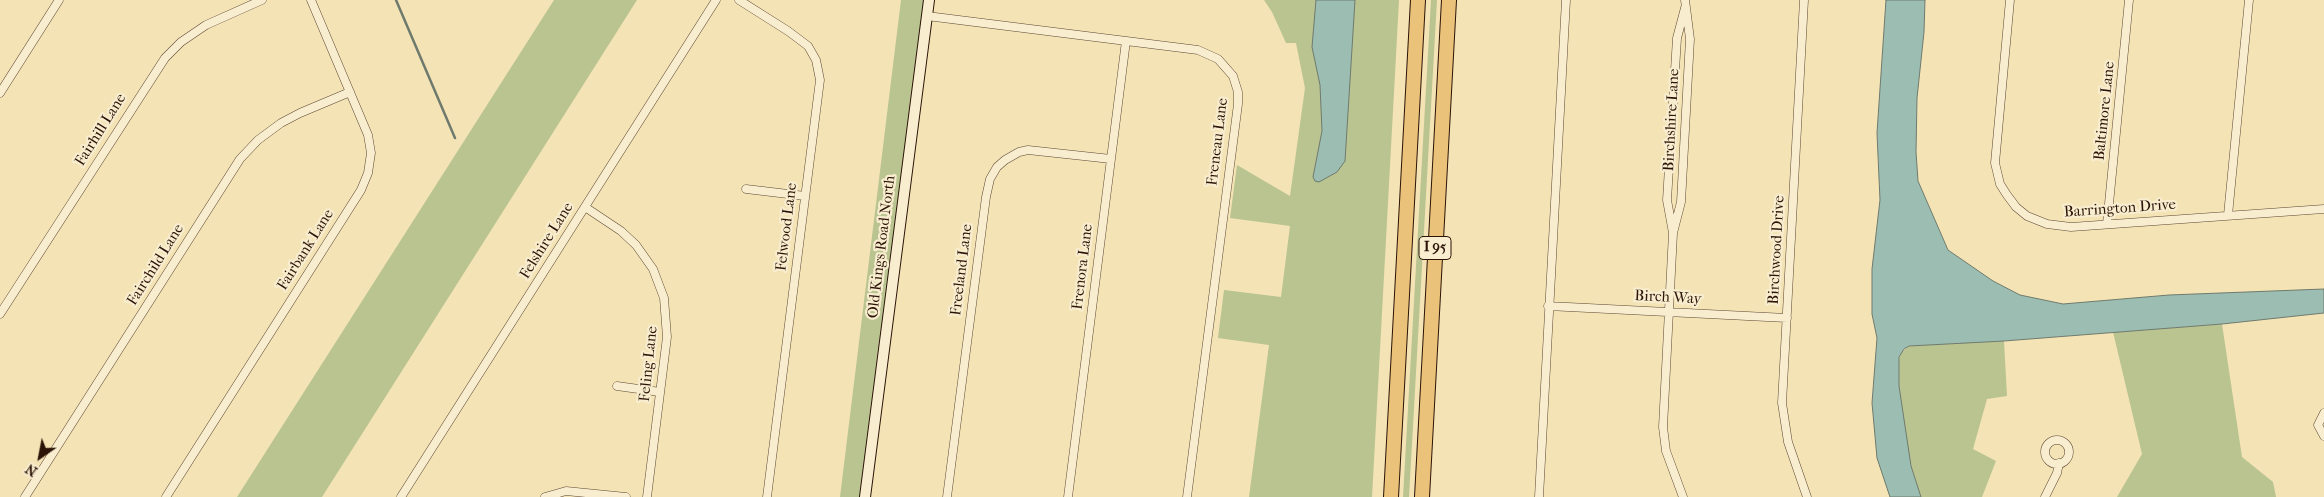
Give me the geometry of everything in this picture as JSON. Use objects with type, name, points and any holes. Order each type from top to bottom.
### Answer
[{"type":"highway","name":"I 95","points":[[1391,497],[1418,0]]},
{"type":"highway","name":"I 95","points":[[1422,497],[1449,0]]},
{"type":"street","points":[[0,93],[59,0]]},
{"type":"street","name":"Fairhill Lane","points":[[0,314],[165,58],[181,42],[206,24],[262,0]]},
{"type":"street","name":"Fairbank Lane","points":[[166,497],[364,184],[369,166],[370,147],[366,128],[311,0]]},
{"type":"street","name":"Felshire Lane","points":[[401,497],[716,0]]},
{"type":"street","name":"Felwood Lane","points":[[739,0],[802,41],[811,50],[816,60],[819,87],[767,497]]},
{"type":"street","name":"Old Kings Road North","points":[[865,497],[929,0]]},
{"type":"street","points":[[1539,497],[1566,0]]},
{"type":"street","name":"Birchwood Drive","points":[[1804,0],[1782,403],[1783,420],[1788,442],[1807,497]]},
{"type":"street","name":"Barrington Drive","points":[[2010,0],[1995,146],[1995,163],[2000,184],[2016,207],[2040,222],[2062,227],[2324,208]]},
{"type":"street","name":"Baltimore Lane","points":[[2107,224],[2129,0]]},
{"type":"street","points":[[2228,215],[2250,0]]},
{"type":"street","name":"Birchshire Lane","points":[[1673,233],[1667,200],[1677,38],[1685,4]]},
{"type":"street","name":"Birchshire Lane","points":[[1683,497],[1666,451],[1663,427],[1673,233],[1681,202],[1690,39],[1685,4]]},
{"type":"street","name":"Freneau Lane","points":[[927,16],[1192,49],[1211,54],[1228,68],[1238,92],[1187,497]]},
{"type":"street","name":"Frenora Lane","points":[[1068,497],[1126,41]]},
{"type":"street","name":"Fairchild Lane","points":[[25,497],[240,159],[258,140],[289,118],[350,92]]},
{"type":"street","name":"Freeland Lane","points":[[947,497],[986,197],[992,175],[1010,156],[1028,150],[1111,159]]},
{"type":"street","points":[[746,189],[805,196]]},
{"type":"street","name":"Feling Lane","points":[[585,207],[621,231],[636,245],[658,279],[664,298],[668,325],[647,497]]},
{"type":"street","name":"Birch Way","points":[[1548,306],[1787,318]]},
{"type":"street","points":[[617,386],[660,392]]},
{"type":"street","points":[[2324,413],[2318,425],[2324,436]]},
{"type":"street","points":[[2045,497],[2057,474],[2059,464]]},
{"type":"street","points":[[545,497],[566,491],[626,497]]},
{"type":"green space","points":[[554,0],[637,0],[322,497],[237,497]]},
{"type":"green space","points":[[901,0],[924,0],[860,497],[840,497]]},
{"type":"green space","points":[[1264,0],[1399,0],[1372,497],[1249,497],[1269,345],[1218,338],[1224,290],[1281,297],[1290,226],[1230,218],[1237,165],[1290,196],[1305,88],[1296,43],[1286,43],[1272,12]]},
{"type":"green space","points":[[1431,0],[1437,0],[1409,497],[1403,497]]},
{"type":"green space","points":[[2222,324],[2242,457],[2273,482],[2276,497],[2117,497],[2142,454],[2113,332]]},
{"type":"green space","points":[[2004,341],[2007,396],[1987,399],[1973,449],[1996,461],[1982,497],[1921,497],[1911,466],[1905,434],[1899,386],[1898,362],[1901,353],[1909,346],[1914,345]]},
{"type":"water","points":[[1316,0],[1355,0],[1345,161],[1337,172],[1319,182],[1315,181],[1313,177],[1322,131],[1320,85],[1312,47]]},
{"type":"water","points":[[1886,0],[1925,0],[1924,32],[1917,98],[1916,152],[1918,181],[1948,250],[1993,281],[2020,295],[2063,304],[2169,295],[2324,289],[2324,313],[2222,324],[2004,341],[1909,346],[1904,349],[1899,357],[1899,386],[1911,466],[1921,497],[1890,497],[1877,458],[1872,403],[1877,338],[1872,314],[1872,269],[1880,200],[1877,133]]},
{"type":"waterway","points":[[396,0],[455,138]]}]
